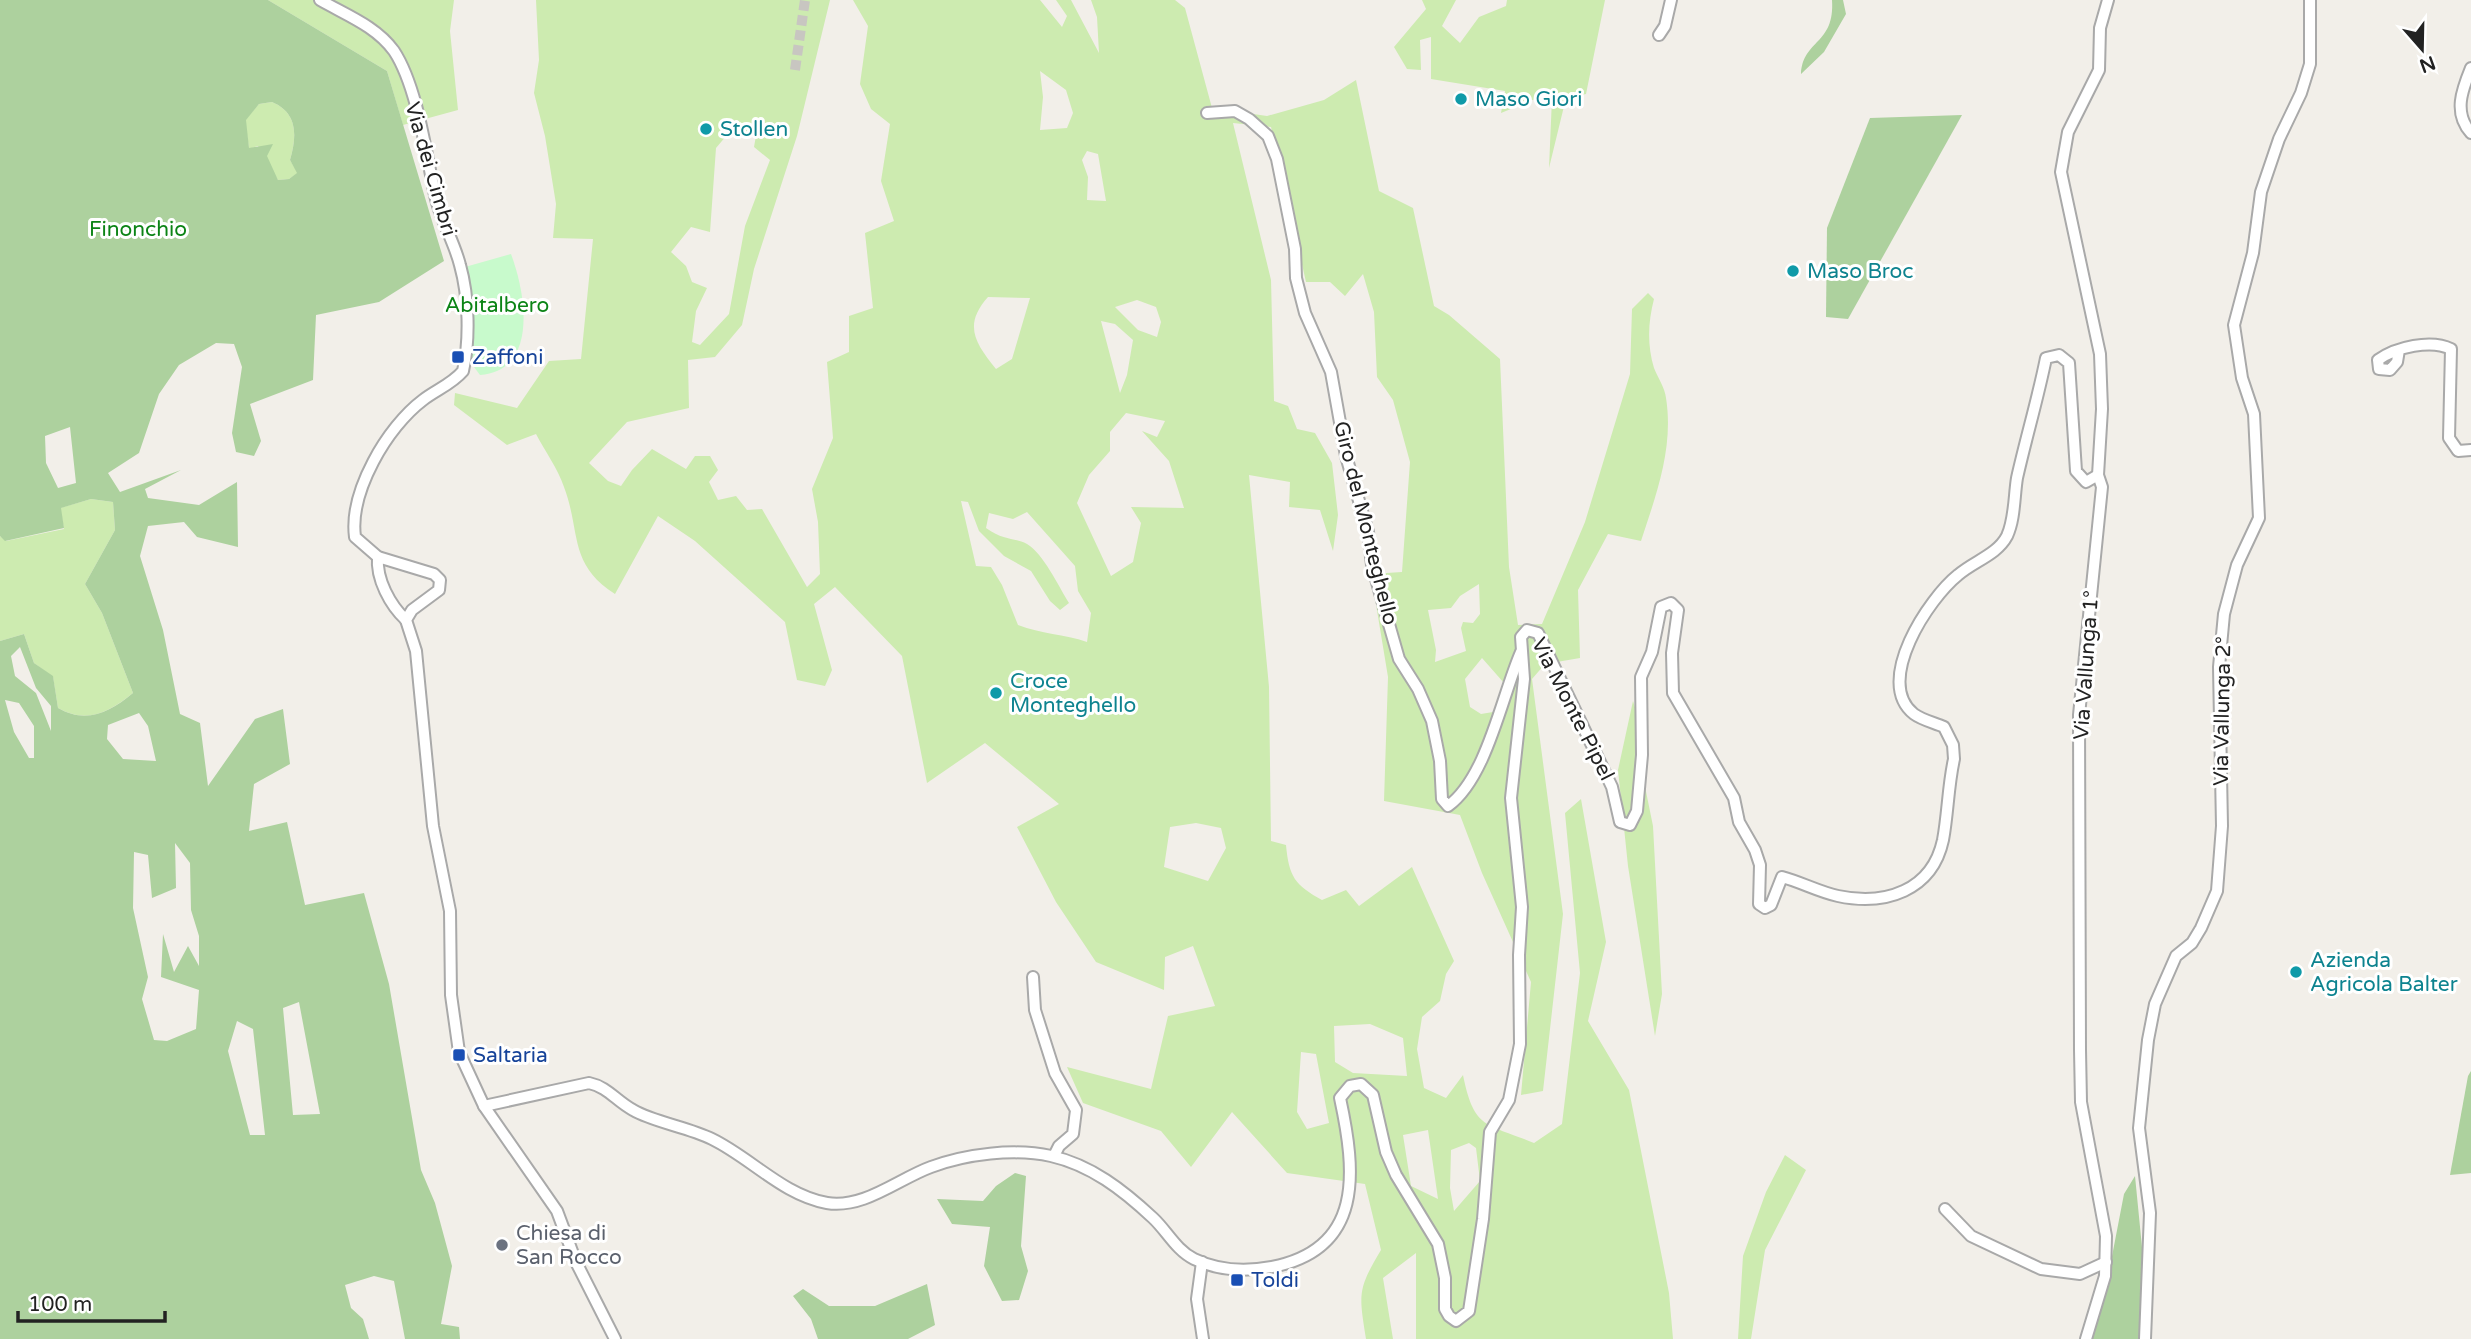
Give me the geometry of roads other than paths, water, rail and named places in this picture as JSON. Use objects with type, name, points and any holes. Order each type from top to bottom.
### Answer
[{"type":"street","name":"Via dei Cimbri","points":[[320,0],[378,32],[394,52],[405,74],[424,138],[435,197],[462,274],[467,355],[463,371],[422,400],[373,459],[353,524],[355,537],[377,557]]},
{"type":"street","points":[[1659,35],[1665,26],[1671,0]]},
{"type":"street","name":"Via Vallunga 1°","points":[[2086,1339],[2105,1276],[2106,1262],[2106,1236],[2092,1168],[2081,1089],[2079,715],[2102,487],[2098,475],[2102,409],[2100,354],[2061,172],[2068,132],[2099,69],[2100,28],[2108,0]]},
{"type":"street","name":"Via Vallunga 2°","points":[[2145,1339],[2150,1213],[2138,1128],[2147,1052],[2155,1004],[2176,956],[2192,943],[2217,891],[2222,826],[2219,667],[2224,614],[2237,565],[2259,518],[2254,414],[2242,378],[2236,345],[2235,317],[2253,253],[2261,192],[2278,139],[2301,93],[2310,64],[2310,0]]},
{"type":"street","points":[[2471,68],[2461,94],[2460,115],[2471,133]]},
{"type":"street","name":"Giro del Monteghello","points":[[1207,113],[1235,111],[1249,119],[1268,136],[1276,159],[1295,248],[1296,278],[1305,313],[1331,372],[1346,456],[1368,532],[1371,565],[1399,659],[1418,689],[1432,721],[1440,761],[1442,799],[1448,806],[1458,799],[1485,750],[1521,652]]},
{"type":"street","points":[[2399,350],[2439,342],[2451,349],[2448,438],[2458,451],[2471,450]]},
{"type":"street","name":"Via Monte Pipel","points":[[1202,1262],[1244,1270],[1288,1263],[1310,1254],[1337,1232],[1348,1193],[1351,1163],[1340,1098],[1350,1086],[1361,1084],[1373,1095],[1386,1152],[1395,1175],[1438,1244],[1445,1278],[1445,1309],[1456,1321],[1465,1317],[1469,1311],[1482,1219],[1490,1132],[1509,1100],[1520,1044],[1519,956],[1522,906],[1511,798],[1524,679],[1521,637],[1527,630],[1538,633],[1612,787],[1620,822],[1630,825],[1637,811],[1642,755],[1641,677],[1652,652],[1661,607],[1671,603],[1678,610],[1672,653],[1674,693],[1728,787],[1739,822],[1755,850],[1760,865],[1759,904],[1765,908],[1771,905],[1782,877],[1807,883],[1836,895],[1863,900],[1892,897],[1920,882],[1938,855],[1954,760],[1953,745],[1944,726],[1913,714],[1902,693],[1902,664],[1909,640],[1945,588],[1959,574],[2000,548],[2009,533],[2023,451],[2046,358],[2059,355],[2069,363],[2076,471],[2085,482],[2098,475]]},
{"type":"street","points":[[406,620],[412,610],[439,590],[440,580],[433,573],[400,566],[377,557],[377,572],[392,602],[406,620],[418,664],[433,826],[450,911],[451,995],[459,1052],[485,1112],[557,1211],[576,1262],[615,1339]]},
{"type":"street","points":[[1033,976],[1035,1010],[1051,1059],[1076,1110],[1073,1134],[1059,1146],[1054,1156]]},
{"type":"street","points":[[485,1112],[589,1083],[600,1086],[632,1110],[714,1140],[786,1186],[829,1203],[843,1203],[875,1194],[930,1167],[957,1159],[998,1154],[1054,1156],[1100,1173],[1154,1219],[1178,1247],[1202,1262],[1197,1299],[1203,1339]]},
{"type":"street","points":[[1945,1209],[1971,1236],[2041,1269],[2080,1274],[2106,1262]]},
{"type":"tunnel","points":[[795,70],[805,0]]},
{"type":"place","name":"Maso Giori","points":[[1461,99]]},
{"type":"place","name":"Stollen","points":[[706,129]]},
{"type":"place","name":"Maso Broc","points":[[1793,271]]},
{"type":"place","name":"Zaffoni","points":[[458,357]]},
{"type":"place","name":"Croce Monteghello","points":[[996,693]]},
{"type":"place","name":"Azienda Agricola Balter","points":[[2296,972]]},
{"type":"place","name":"Saltaria","points":[[459,1055]]},
{"type":"place","name":"Chiesa di San Rocco","points":[[502,1245]]},
{"type":"place","name":"Toldi","points":[[1237,1280]]},
{"type":"park label","name":"Finonchio","points":[[138,229]]},
{"type":"park label","name":"Abitalbero","points":[[497,305]]}]
